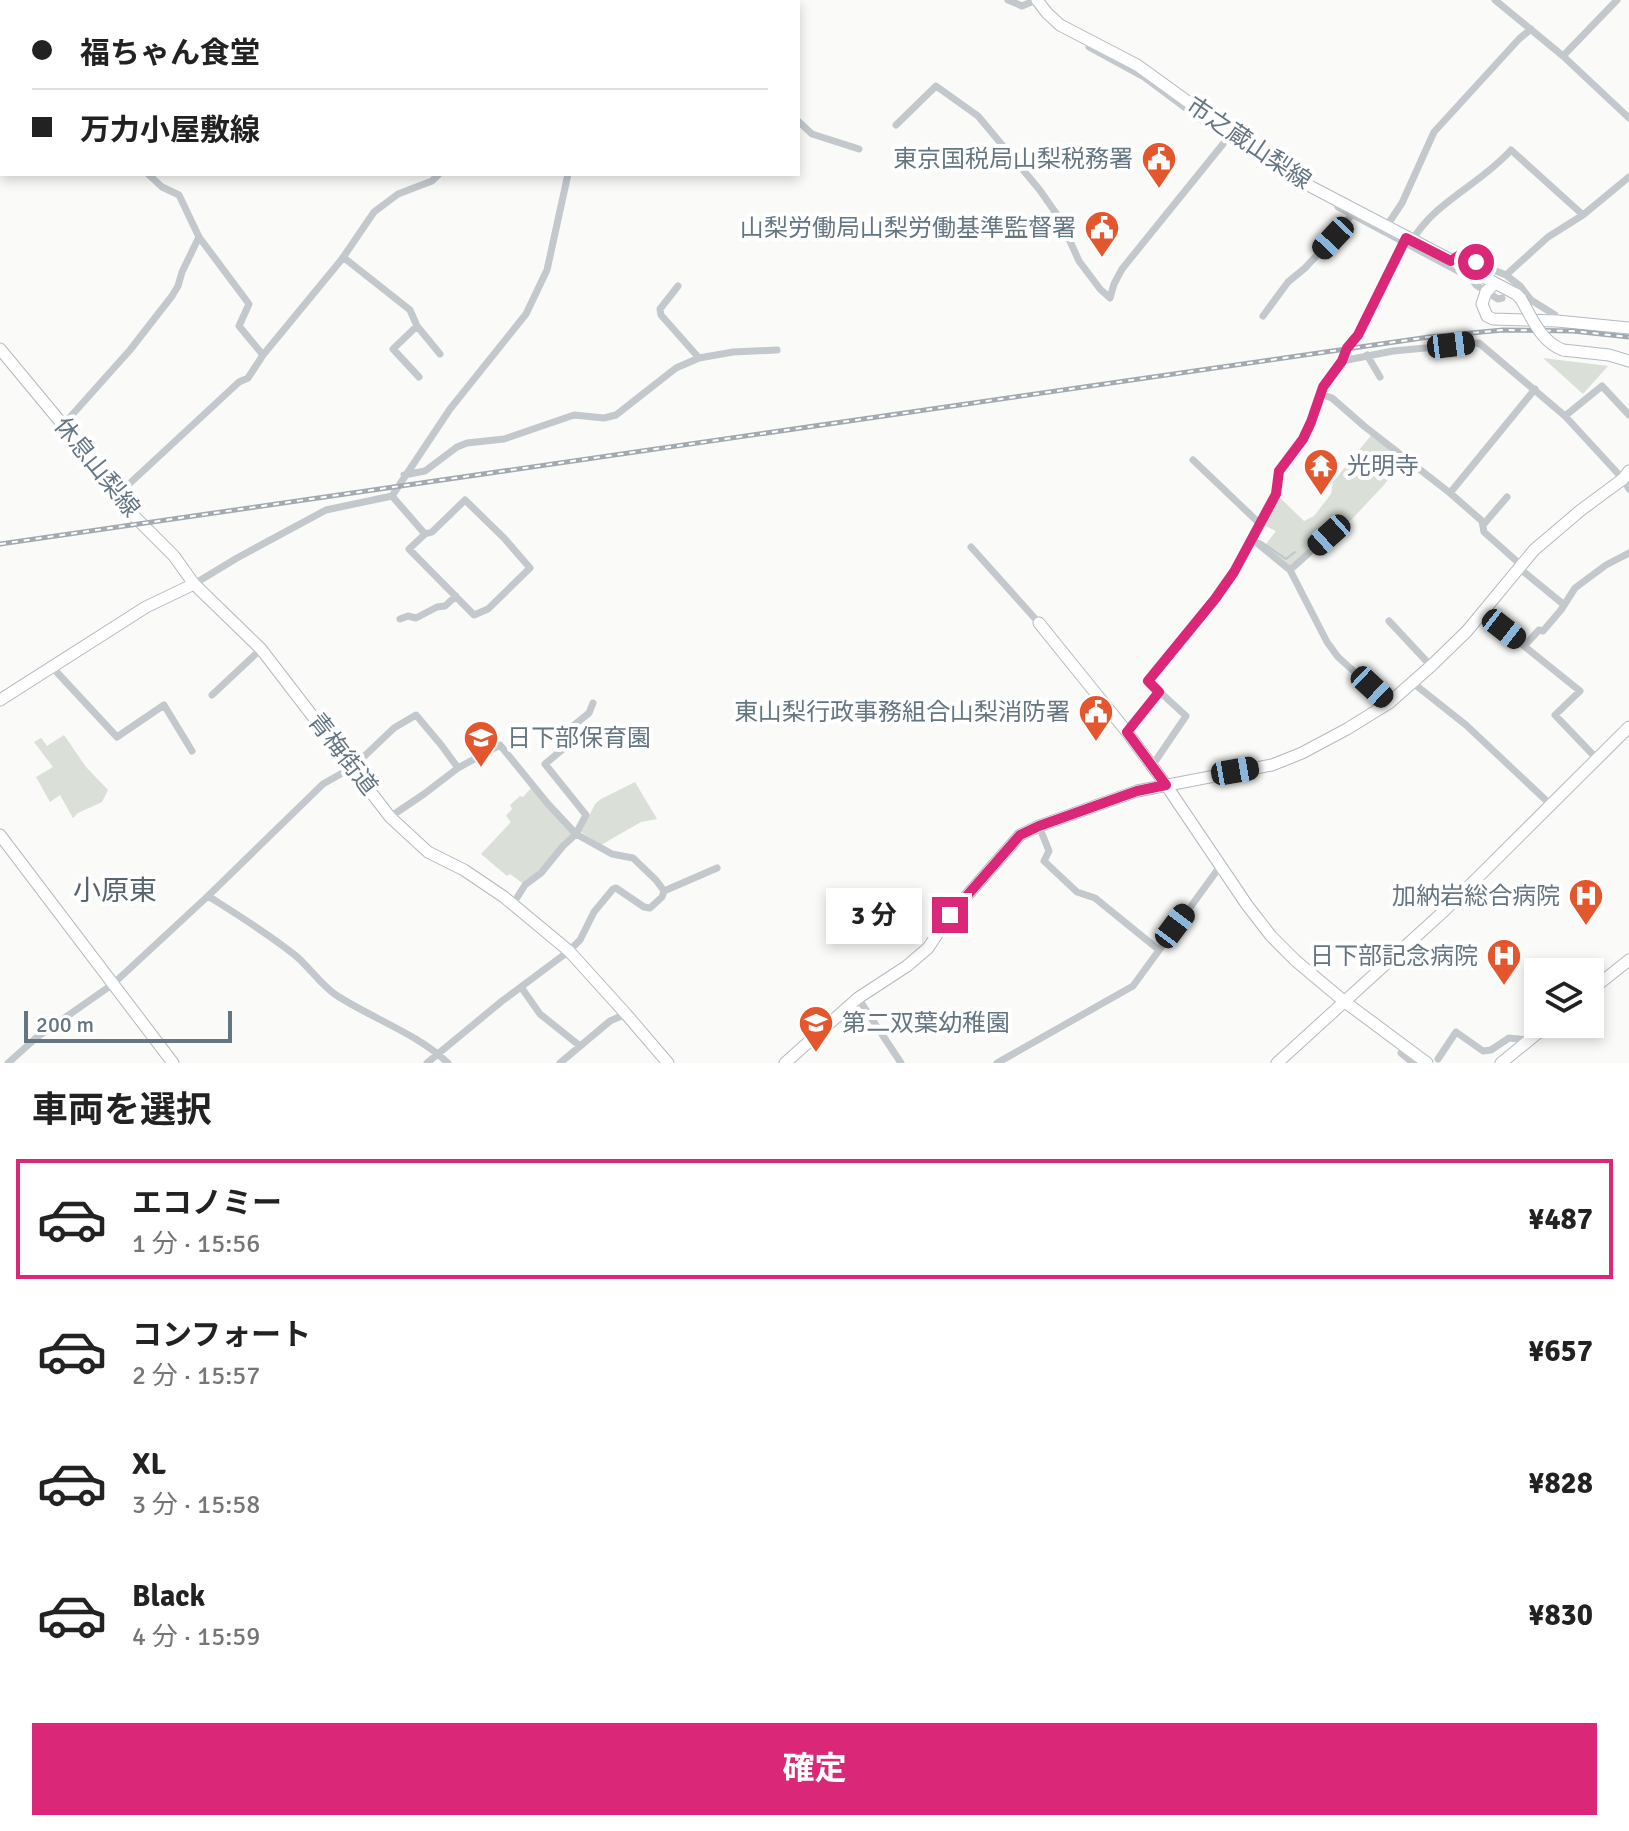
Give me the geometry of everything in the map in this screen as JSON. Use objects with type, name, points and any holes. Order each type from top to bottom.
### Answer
[{"type":"main road","name":"市之蔵山梨線","points":[[1037,0],[1060,25],[1137,65],[1271,164],[1353,212],[1451,261],[1490,288],[1521,299],[1549,343],[1563,350],[1609,355],[1629,361]]},
{"type":"main road","points":[[1490,288],[1482,300],[1482,307],[1490,318],[1629,328]]},
{"type":"main road","name":"休息山梨線","points":[[0,349],[63,425],[115,497],[174,556],[194,584]]},
{"type":"main road","points":[[785,1063],[858,998],[907,966],[928,948],[950,915],[1020,835],[1137,791],[1272,765],[1313,747],[1389,703],[1483,613],[1520,567],[1559,527],[1627,480]]},
{"type":"main road","points":[[0,700],[146,607],[194,584]]},
{"type":"main road","name":"青梅街道","points":[[194,584],[261,649],[390,817],[428,852],[464,870],[513,904],[569,951],[668,1063]]},
{"type":"main road","points":[[1039,623],[1127,732],[1271,936],[1345,1002],[1405,1047],[1433,1061]]},
{"type":"main road","points":[[1277,1063],[1444,911],[1598,760],[1627,736]]},
{"type":"main road","points":[[0,835],[173,1063]]},
{"type":"main road","points":[[1604,980],[1629,960]]},
{"type":"main road","points":[[1501,1063],[1531,1038]]},
{"type":"street","points":[[1008,0],[1022,6],[1037,0]]},
{"type":"street","points":[[1495,0],[1563,56],[1629,118]]},
{"type":"street","points":[[1563,56],[1617,0]]},
{"type":"street","points":[[1386,227],[1402,203],[1434,132],[1531,29]]},
{"type":"street","points":[[1089,47],[1144,77],[1271,170],[1407,240],[1471,278],[1476,285],[1490,288],[1498,299],[1502,298]]},
{"type":"street","points":[[896,125],[936,86],[978,116],[1048,200],[1079,261],[1110,298],[1122,269],[1223,144]]},
{"type":"street","points":[[800,123],[812,134],[859,149]]},
{"type":"street","points":[[1152,766],[1186,716],[1148,681],[1234,572],[1276,494],[1279,471],[1303,439],[1320,394],[1358,335],[1407,240],[1429,217],[1496,167],[1511,150],[1583,215]]},
{"type":"street","points":[[150,176],[162,187],[179,195],[199,237],[249,304],[239,326],[263,355]]},
{"type":"street","points":[[115,497],[239,382],[248,378],[263,355],[343,257],[374,212],[398,194],[432,181],[437,176]]},
{"type":"street","points":[[194,584],[326,510],[392,496],[450,409],[526,314],[536,297],[547,270],[568,176]]},
{"type":"street","points":[[1506,275],[1548,237],[1583,215],[1629,177]]},
{"type":"street","points":[[1263,316],[1288,282],[1333,238],[1353,212]]},
{"type":"street","points":[[63,425],[130,350],[172,296],[199,237]]},
{"type":"street","points":[[1451,261],[1458,256],[1506,275],[1531,300],[1555,315],[1557,321]]},
{"type":"street","points":[[343,257],[410,310],[417,326],[440,354]]},
{"type":"street","points":[[678,286],[660,309],[661,315],[699,358]]},
{"type":"street","points":[[417,326],[393,349],[419,377]]},
{"type":"street","points":[[1342,361],[1367,355],[1479,343],[1565,416],[1627,480]]},
{"type":"street","points":[[404,475],[425,471],[467,443],[504,439],[574,415],[612,417],[676,368],[699,358],[733,352],[777,350]]},
{"type":"street","points":[[1367,355],[1380,377]]},
{"type":"street","points":[[1565,416],[1602,386],[1629,415]]},
{"type":"street","points":[[1450,493],[1535,389]]},
{"type":"street","points":[[1320,394],[1332,398],[1450,493],[1482,521],[1484,532],[1563,604]]},
{"type":"street","points":[[1193,460],[1259,523]]},
{"type":"street","points":[[392,496],[425,534]]},
{"type":"street","points":[[1483,525],[1507,497]]},
{"type":"street","points":[[465,500],[530,568],[488,609],[474,615],[456,596],[409,549],[465,500]]},
{"type":"street","points":[[1290,570],[1329,535]]},
{"type":"street","points":[[1252,539],[1290,570],[1338,657],[1389,703]]},
{"type":"street","points":[[971,547],[1039,623]]},
{"type":"street","points":[[1524,646],[1539,630],[1543,631],[1575,588],[1606,565],[1629,553]]},
{"type":"street","points":[[400,619],[408,616],[416,618],[445,606],[456,596]]},
{"type":"street","points":[[1483,613],[1580,691],[1555,715],[1598,760]]},
{"type":"street","points":[[1389,621],[1431,666]]},
{"type":"street","points":[[212,695],[261,649]]},
{"type":"street","points":[[52,667],[117,737],[164,705],[192,751]]},
{"type":"street","points":[[1413,683],[1466,725],[1551,805]]},
{"type":"street","points":[[1127,732],[1159,692]]},
{"type":"street","points":[[513,904],[525,885],[541,873],[576,834],[586,815],[545,764],[580,735],[573,726],[589,713],[593,703]]},
{"type":"street","points":[[8,1063],[36,1038],[113,984],[323,784],[353,767],[394,728],[416,715],[458,768]]},
{"type":"street","points":[[390,817],[458,768],[500,745],[576,834],[612,854],[633,858],[664,891]]},
{"type":"street","points":[[1039,826],[1049,851],[1044,861],[1077,892],[1095,898],[1159,950]]},
{"type":"street","points":[[997,1063],[1133,986],[1221,865]]},
{"type":"street","points":[[427,1063],[569,951],[580,940],[594,912],[613,889],[650,908],[664,891],[717,868]]},
{"type":"street","points":[[208,896],[295,956],[335,994],[438,1054],[448,1063]]},
{"type":"street","points":[[521,987],[540,1014],[580,1046]]},
{"type":"street","points":[[858,998],[901,1063]]},
{"type":"street","points":[[560,1063],[610,1021],[626,1014]]},
{"type":"street","points":[[1433,1061],[1456,1032],[1483,1051],[1491,1050],[1509,1038],[1528,1040]]},
{"type":"street","points":[[1405,1047],[1401,1053],[1413,1063]]},
{"type":"shaded area","points":[[1543,358],[1608,366],[1583,394]]},
{"type":"shaded area","points":[[1373,433],[1400,454],[1393,473],[1351,520],[1290,570],[1263,548],[1276,531],[1259,523],[1276,494],[1304,521],[1314,516],[1331,494],[1333,482]]},
{"type":"shaded area","points":[[64,735],[86,767],[108,790],[102,802],[73,818],[60,795],[50,802],[36,777],[53,767],[34,742],[41,738],[47,746]]},
{"type":"shaded area","points":[[635,782],[657,819],[641,822],[601,845],[581,832],[595,804]]},
{"type":"shaded area","points":[[533,786],[575,831],[525,885],[510,874],[507,876],[481,854],[511,822],[506,816],[512,809],[510,805]]},
{"type":"waterway","points":[[1260,541],[1286,559],[1295,552]]},
{"type":"railway","points":[[0,544],[1429,337],[1503,330],[1573,331],[1629,337]]},
{"type":"place","name":"東京国税局山梨税務署","points":[[1159,190]]},
{"type":"place","name":"山梨労働局山梨労働基準監督署","points":[[1102,259]]},
{"type":"place","name":"光明寺","points":[[1321,497]]},
{"type":"place","name":"東山梨行政事務組合山梨消防署","points":[[1096,743]]},
{"type":"place","name":"日下部保育園","points":[[481,769]]},
{"type":"place","name":"加納岩総合病院","points":[[1586,927]]},
{"type":"place","name":"日下部記念病院","points":[[1504,987]]},
{"type":"place","name":"第二双葉幼稚園","points":[[816,1054]]},
{"type":"district","name":"小原東","points":[[115,891]]},
{"type":"route","points":[[950,915],[1020,835],[1137,791],[1166,785],[1127,732],[1159,692],[1148,681],[1234,572],[1276,494],[1279,471],[1303,439],[1323,387],[1358,335],[1406,238],[1451,261],[1458,256],[1476,262]]}]
